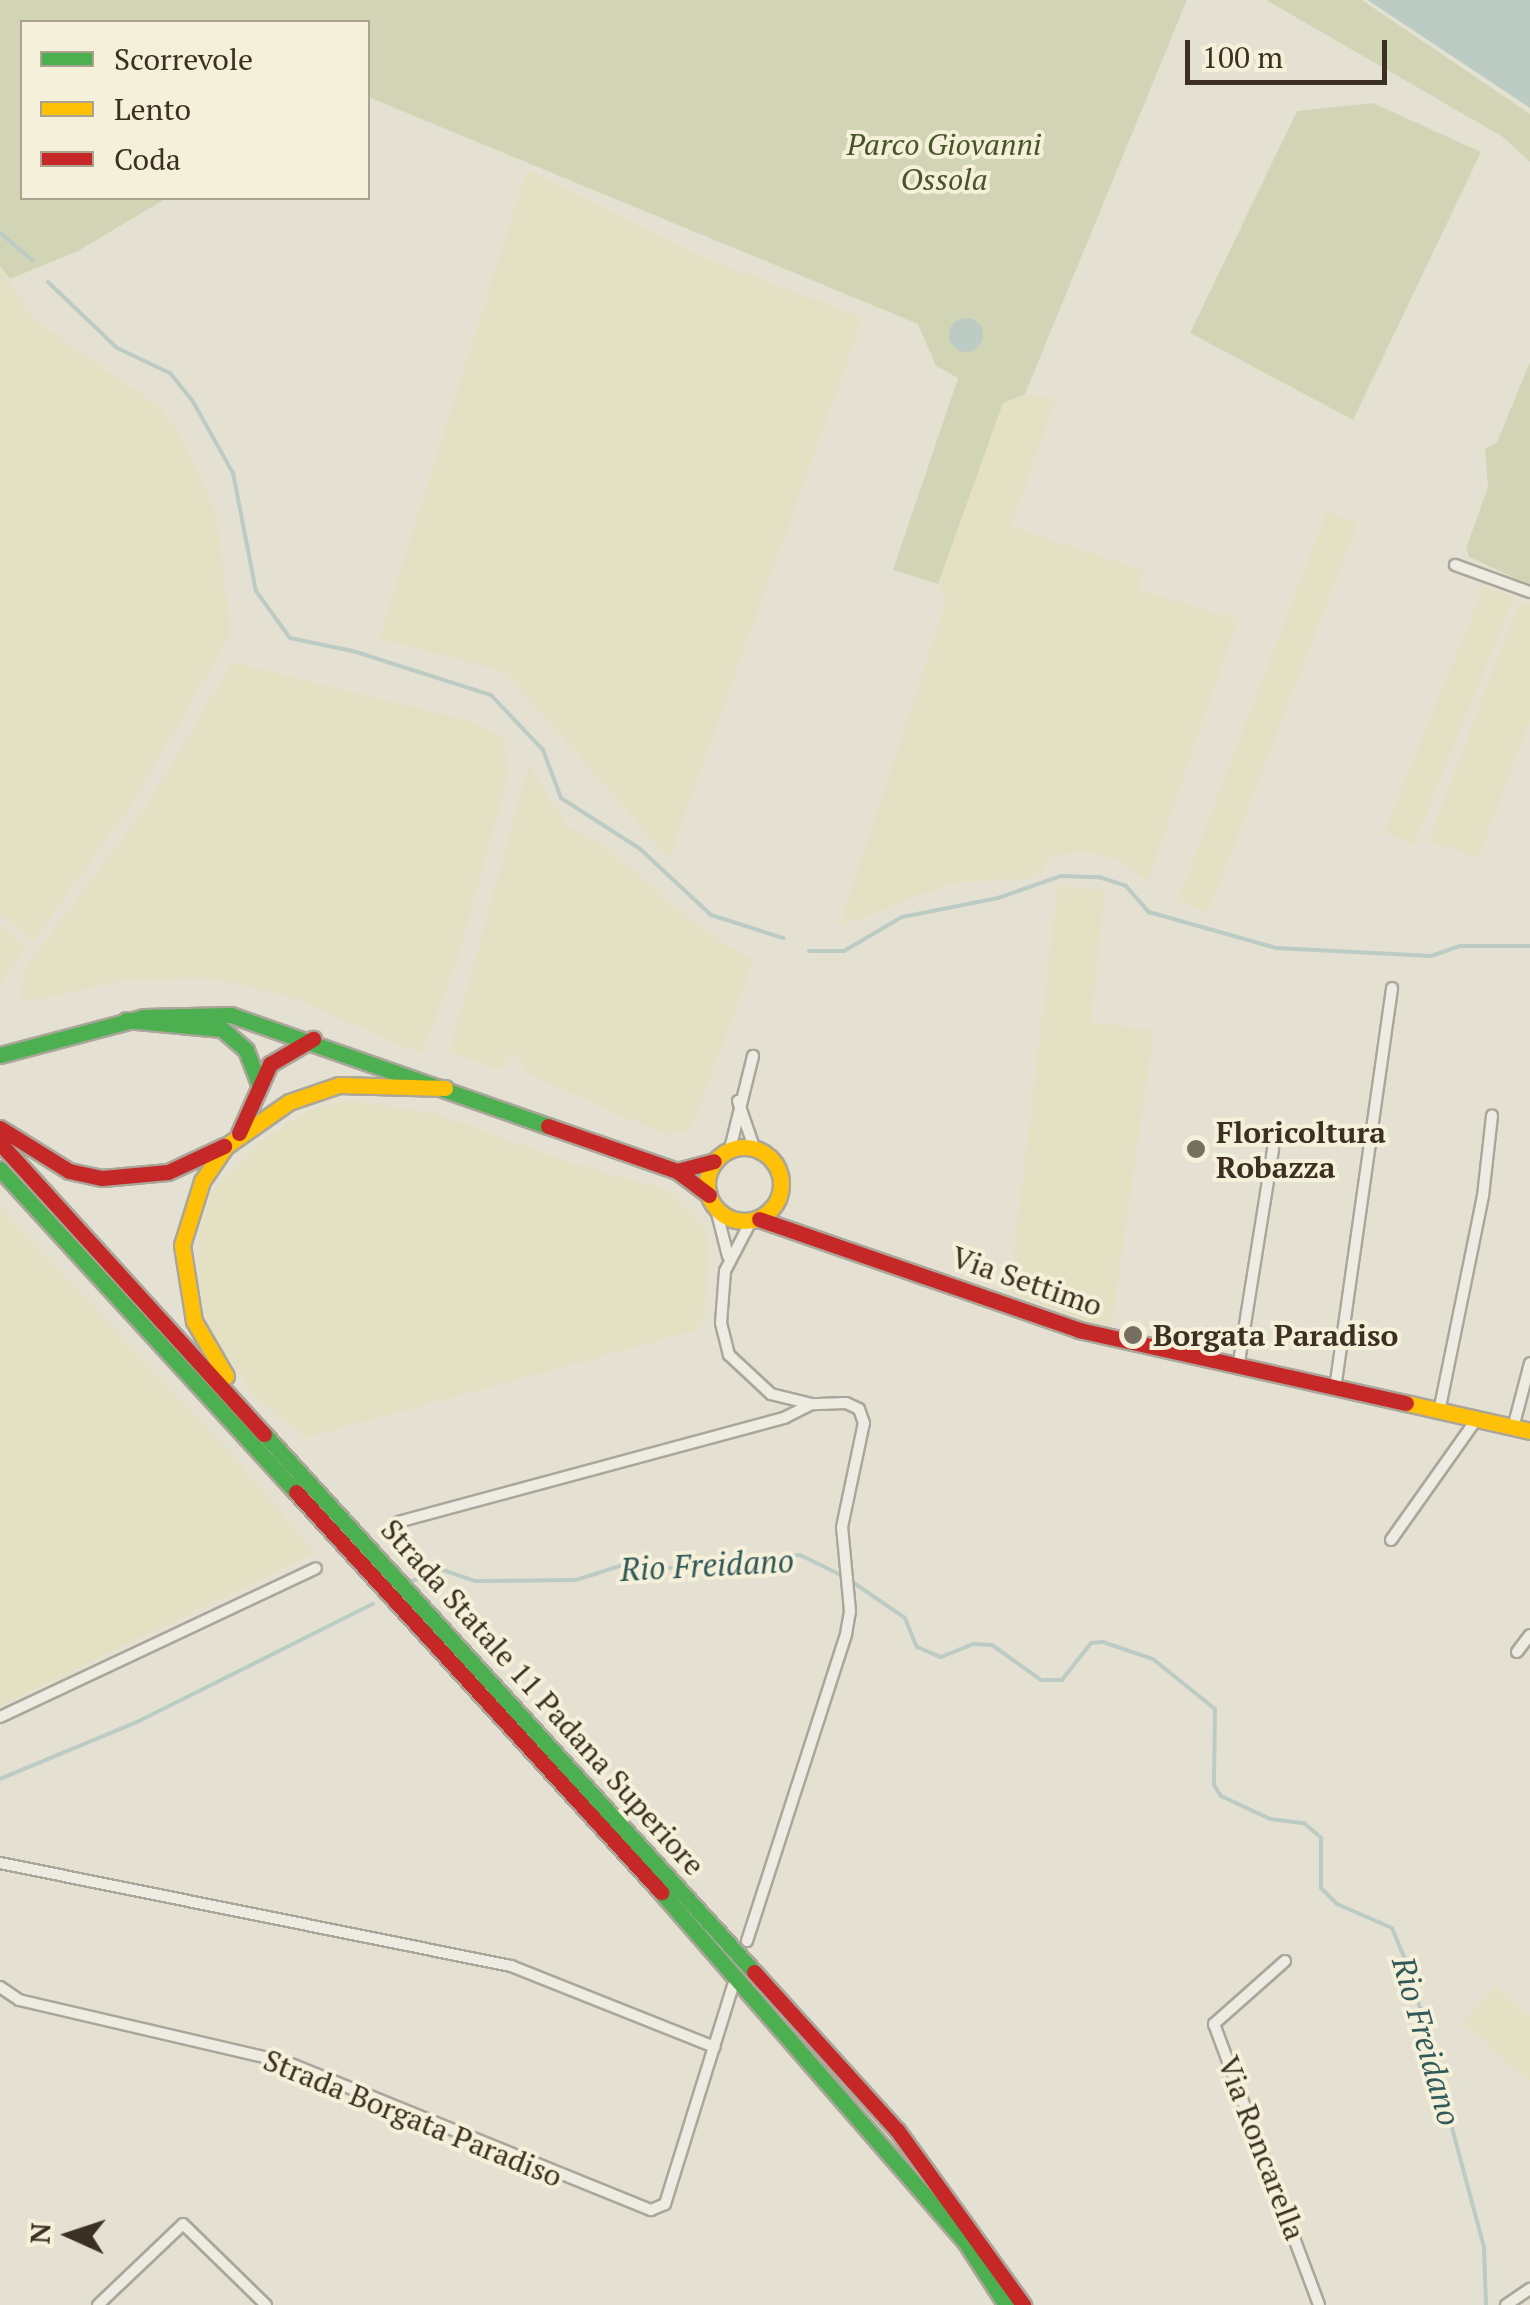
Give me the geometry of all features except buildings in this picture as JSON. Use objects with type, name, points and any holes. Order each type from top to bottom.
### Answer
[{"type":"main road","points":[[0,1056],[126,1020],[232,1015],[313,1039],[676,1171],[712,1202],[755,1220],[778,1202]]},
{"type":"main road","points":[[126,1020],[222,1029],[246,1050],[258,1082]]},
{"type":"main road","points":[[240,1133],[258,1082],[282,1052],[313,1039]]},
{"type":"main road","points":[[258,1423],[194,1321],[185,1287],[182,1245],[190,1211],[226,1146],[289,1102],[339,1085],[445,1088]]},
{"type":"main road","points":[[0,1128],[70,1171],[102,1178],[168,1172],[226,1146]]},
{"type":"main road","name":"Strada Statale 11 Padana Superiore","points":[[0,1143],[896,2130],[1023,2305]]},
{"type":"main road","points":[[676,1171],[714,1161],[730,1149],[754,1148],[779,1169],[778,1202],[804,1232]]},
{"type":"main road","points":[[712,1202],[714,1161]]},
{"type":"main road","name":"Strada Statale 11 Padana Superiore","points":[[0,1169],[785,2027],[964,2240],[1006,2305]]},
{"type":"main road","name":"Via Settimo","points":[[755,1220],[804,1232],[1079,1330],[1530,1432]]},
{"type":"street","points":[[1455,565],[1530,592]]},
{"type":"street","points":[[1335,1389],[1392,988]]},
{"type":"street","points":[[730,1149],[738,1100],[753,1056]]},
{"type":"street","points":[[738,1100],[754,1148]]},
{"type":"street","points":[[1438,1412],[1483,1196],[1492,1116]]},
{"type":"street","points":[[1238,1368],[1274,1150]]},
{"type":"street","points":[[712,1202],[728,1256],[722,1323],[729,1354],[747,1377],[776,1395],[812,1404],[846,1402],[859,1409],[864,1423],[842,1527],[849,1588],[846,1634],[747,1941]]},
{"type":"street","points":[[728,1256],[755,1220]]},
{"type":"street","points":[[1513,1428],[1530,1363]]},
{"type":"street","points":[[775,1420],[782,1404],[776,1395]]},
{"type":"street","points":[[398,1522],[775,1420],[812,1404]]},
{"type":"street","points":[[1390,1540],[1476,1420]]},
{"type":"street","points":[[0,1718],[316,1568]]},
{"type":"street","points":[[1516,1652],[1530,1635]]},
{"type":"street","points":[[0,1862],[511,1966],[714,2046]]},
{"type":"street","name":"Via Roncarella","points":[[1285,1961],[1214,2024],[1319,2305]]},
{"type":"street","name":"Strada Borgata Paradiso","points":[[0,1987],[18,2000],[286,2062],[651,2210],[666,2204],[733,1986]]},
{"type":"street","points":[[98,2305],[182,2224],[266,2305]]},
{"type":"street","points":[[1506,2305],[1530,2289]]},
{"type":"shaded area","points":[[1530,0],[1530,108],[1369,1]]},
{"type":"shaded area","points":[[527,169],[700,256],[863,318],[669,859],[505,672],[379,638]]},
{"type":"shaded area","points":[[0,266],[35,321],[158,405],[177,428],[216,513],[231,634],[132,804],[34,940],[0,914]]},
{"type":"shaded area","points":[[966,318],[978,323],[983,335],[978,347],[966,352],[954,347],[949,335],[954,323]]},
{"type":"shaded area","points":[[1025,394],[1056,399],[1011,526],[1144,570],[1138,590],[1238,619],[1148,882],[1119,859],[1083,851],[1051,856],[1036,878],[951,883],[839,927],[940,620],[945,602],[938,584],[1003,402]]},
{"type":"shaded area","points":[[1327,511],[1358,523],[1208,912],[1178,900]]},
{"type":"shaded area","points":[[1484,586],[1514,598],[1414,845],[1384,833]]},
{"type":"shaded area","points":[[1519,601],[1530,605],[1530,720],[1478,859],[1429,840]]},
{"type":"shaded area","points":[[232,662],[478,723],[505,740],[508,777],[460,952],[422,1054],[290,997],[214,979],[127,980],[27,1002],[19,994],[27,965],[147,805]]},
{"type":"shaded area","points":[[529,765],[568,827],[605,847],[704,931],[754,960],[693,1125],[683,1133],[663,1134],[530,1075],[515,1053],[499,1069],[449,1052]]},
{"type":"shaded area","points":[[1058,885],[1105,890],[1091,1022],[1154,1030],[1111,1331],[1009,1292]]},
{"type":"shaded area","points":[[0,925],[25,946],[0,985]]},
{"type":"shaded area","points":[[347,1100],[435,1113],[568,1162],[669,1190],[708,1230],[705,1319],[694,1331],[305,1438],[252,1394],[209,1329],[197,1275],[200,1231],[211,1192],[259,1142],[310,1110]]},
{"type":"shaded area","points":[[0,1206],[249,1473],[314,1553],[0,1706]]},
{"type":"shaded area","points":[[1495,1986],[1530,2016],[1530,2082],[1463,2023]]},
{"type":"green space","name":"Parco Giovanni Ossola","points":[[0,0],[1187,0],[1025,394],[1003,403],[938,584],[893,570],[958,378],[936,366],[918,324],[370,98],[370,20],[20,20],[20,200],[164,200],[78,251],[10,279],[0,266]]},
{"type":"green space","points":[[1266,0],[1362,0],[1530,114],[1530,162],[1503,137]]},
{"type":"green space","points":[[1373,103],[1481,152],[1353,420],[1190,333],[1297,111]]},
{"type":"green space","points":[[1530,362],[1530,585],[1469,557],[1466,548],[1488,487],[1485,449],[1497,442]]},
{"type":"waterway","points":[[0,233],[33,261]]},
{"type":"waterway","points":[[48,282],[117,348],[170,373],[192,400],[233,473],[256,591],[290,638],[353,651],[491,695],[543,750],[561,798],[639,848],[711,915],[783,938]]},
{"type":"waterway","points":[[809,951],[844,951],[902,917],[998,898],[1061,876],[1099,877],[1126,886],[1149,912],[1276,948],[1431,956],[1460,946],[1530,946]]},
{"type":"waterway","name":"Rio Freidano","points":[[412,1581],[443,1570],[475,1581],[576,1580],[623,1565],[719,1571],[757,1558],[800,1555],[843,1576]]},
{"type":"waterway","name":"Rio Freidano","points":[[851,1581],[905,1618],[917,1647],[941,1657],[973,1644],[992,1645],[1041,1680],[1062,1680],[1091,1643],[1103,1642],[1153,1659],[1215,1709],[1214,1785],[1221,1796],[1270,1819],[1304,1823],[1321,1838],[1321,1888],[1337,1904],[1392,1928],[1410,1971],[1484,2248],[1486,2305]]},
{"type":"waterway","name":"Rio Freidano","points":[[0,1779],[137,1722],[373,1604]]},
{"type":"traffic: fast","points":[[0,1055],[144,1017],[231,1015],[548,1126]]},
{"type":"traffic: fast","points":[[126,1020],[222,1029],[246,1050],[258,1082]]},
{"type":"traffic: fast","points":[[0,1169],[296,1492]]},
{"type":"traffic: fast","points":[[264,1434],[754,1972]]},
{"type":"traffic: fast","points":[[661,1892],[964,2240],[1006,2305]]},
{"type":"traffic: slow","points":[[226,1376],[194,1321],[182,1245],[202,1181],[226,1146],[289,1102],[339,1085],[445,1088]]},
{"type":"traffic: slow","points":[[744,1147],[758,1149],[770,1158],[779,1170],[781,1184],[779,1198],[770,1210],[758,1219],[744,1221],[730,1219],[718,1210],[709,1198],[707,1184],[709,1170],[718,1158],[730,1149],[744,1147]]},
{"type":"traffic: slow","points":[[1406,1403],[1530,1431]]},
{"type":"traffic: jam","points":[[239,1133],[270,1064],[313,1039]]},
{"type":"traffic: jam","points":[[548,1126],[677,1171],[709,1195]]},
{"type":"traffic: jam","points":[[0,1128],[69,1171],[102,1178],[168,1172],[224,1146]]},
{"type":"traffic: jam","points":[[0,1143],[264,1434]]},
{"type":"traffic: jam","points":[[677,1171],[714,1161]]},
{"type":"traffic: jam","points":[[759,1219],[1079,1330],[1406,1403]]},
{"type":"traffic: jam","points":[[296,1492],[661,1892]]},
{"type":"traffic: jam","points":[[754,1972],[897,2130],[1023,2305]]},
{"type":"place","name":"Floricoltura Robazza","points":[[1196,1149]]},
{"type":"place","name":"Borgata Paradiso","points":[[1133,1335]]}]
